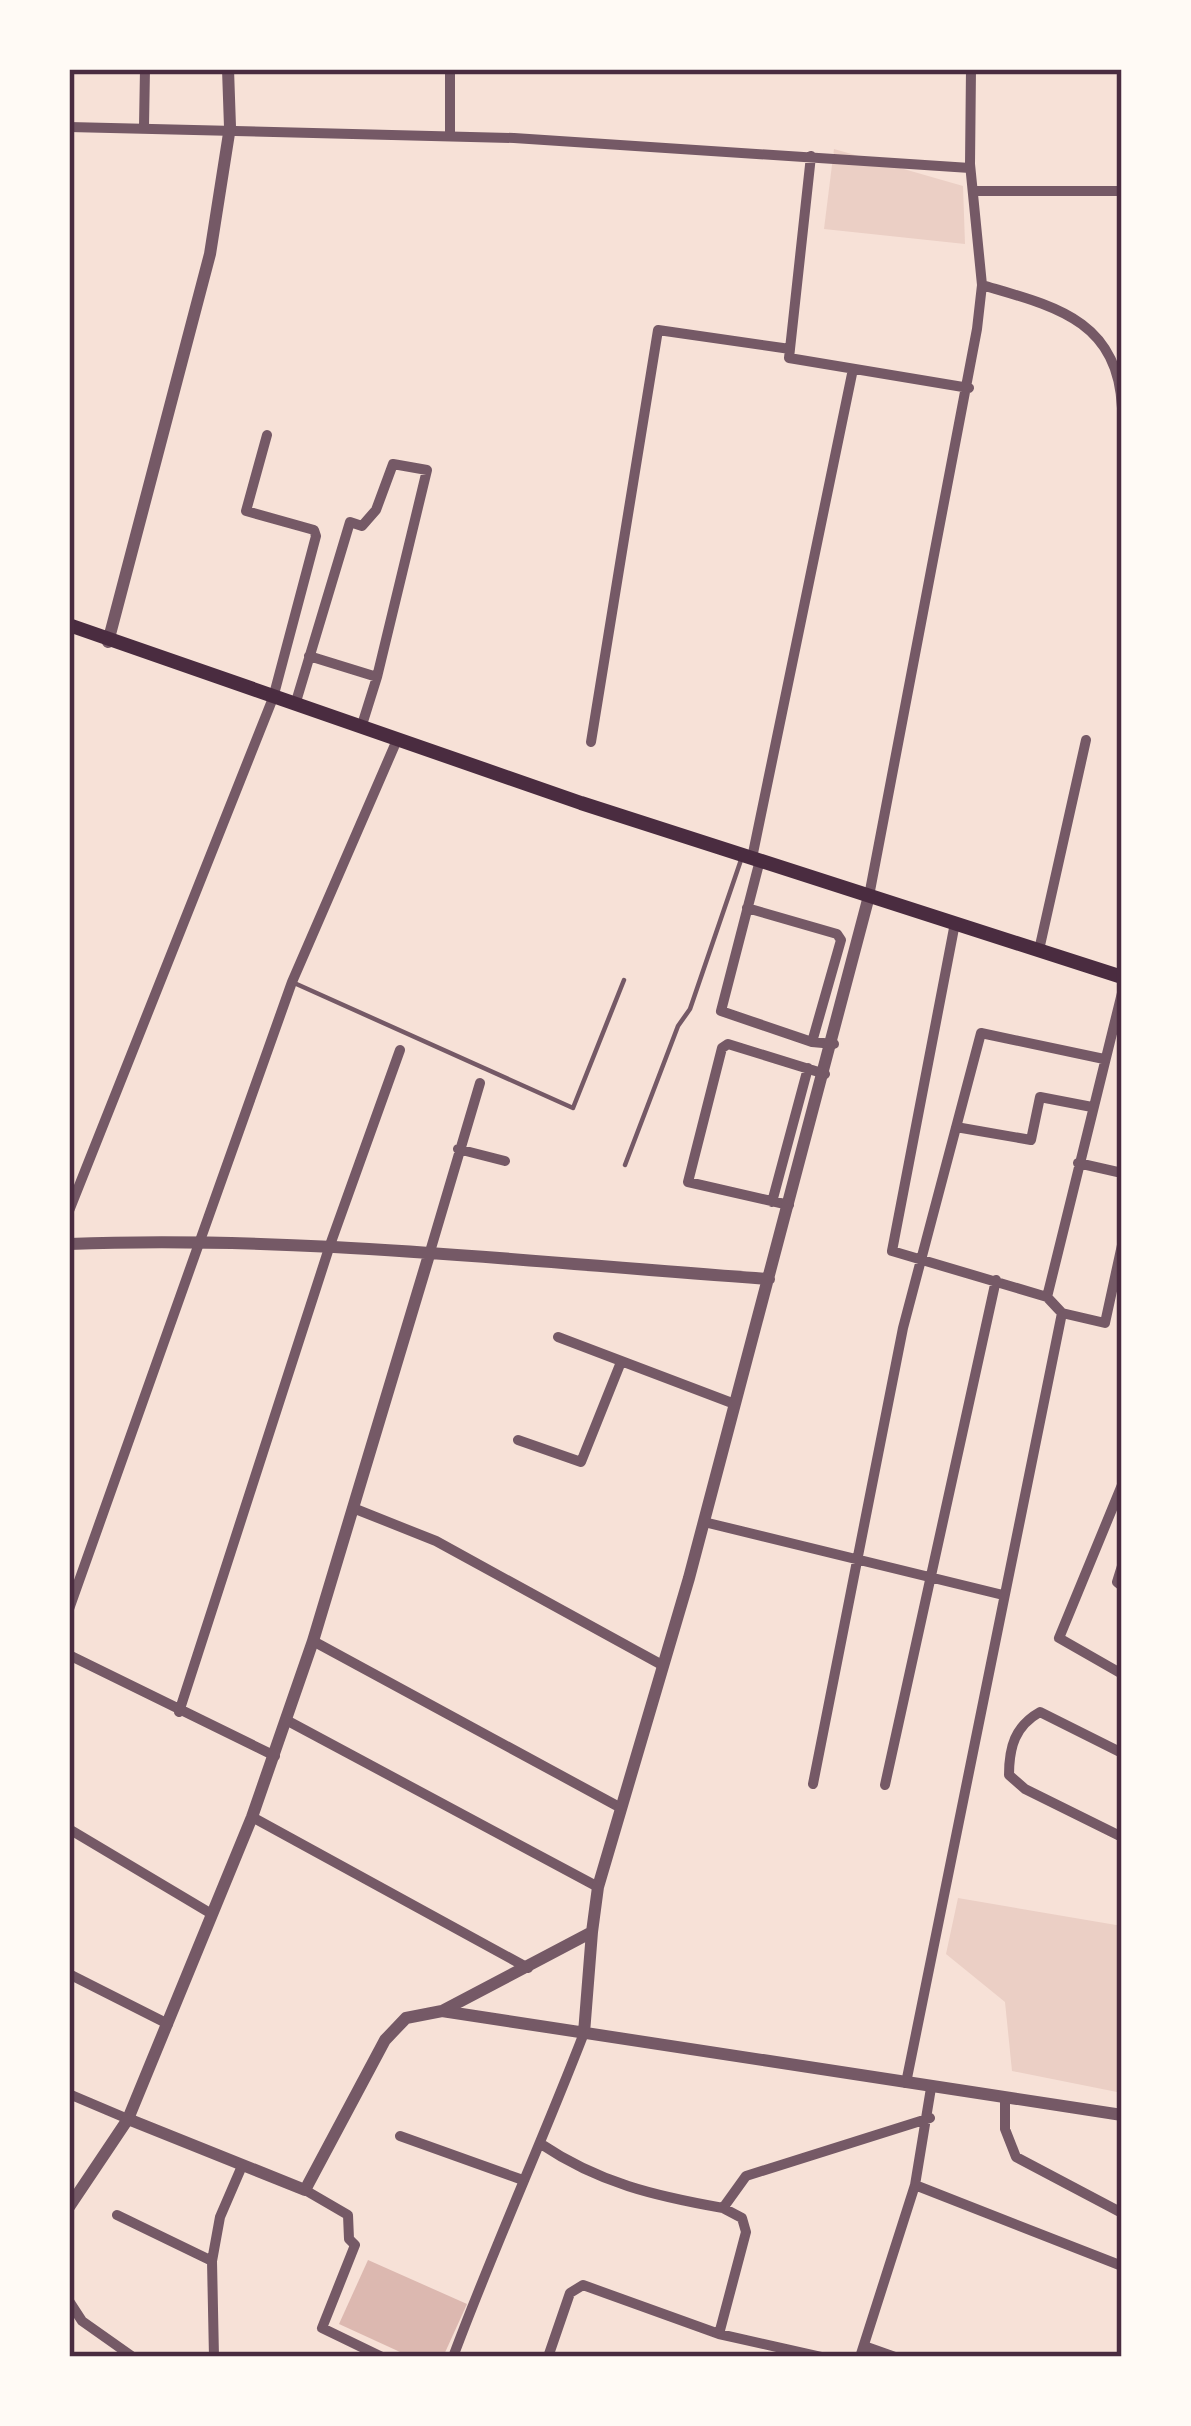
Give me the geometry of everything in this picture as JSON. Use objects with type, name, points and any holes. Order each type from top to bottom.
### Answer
[{"type":"main road","points":[[69,625],[361,728],[1122,976]]},
{"type":"street","points":[[144,126],[145,69]]},
{"type":"street","points":[[109,641],[210,254],[230,127],[228,69]]},
{"type":"street","points":[[450,69],[451,135]]},
{"type":"street","points":[[453,2357],[520,2179],[541,2144],[584,2033],[598,1887],[704,1522],[732,1403],[834,1044],[869,896],[969,388],[982,285],[970,168],[971,69]]},
{"type":"street","points":[[69,127],[451,135],[970,168]]},
{"type":"street","points":[[811,156],[789,358],[969,388]]},
{"type":"street","points":[[973,191],[1122,191]]},
{"type":"street","points":[[982,285],[1053,305],[1080,320],[1118,372],[1122,408]]},
{"type":"street","points":[[591,742],[658,330],[790,349]]},
{"type":"street","points":[[834,1044],[812,1042],[722,1014],[720,1007],[747,908],[751,858],[853,369]]},
{"type":"street","points":[[69,1211],[273,698],[316,536],[314,530],[246,511],[267,435]]},
{"type":"street","points":[[295,705],[350,522],[362,526],[372,516],[393,464],[415,464],[427,470],[361,728]]},
{"type":"street","points":[[1122,474],[1122,512]]},
{"type":"street","points":[[309,656],[377,677]]},
{"type":"street","points":[[69,1610],[292,982],[397,740]]},
{"type":"street","points":[[1039,950],[1086,740]]},
{"type":"street","points":[[747,908],[837,934],[841,940],[812,1042]]},
{"type":"street","points":[[955,923],[892,1251],[1047,1297],[1062,1313],[1122,1327]]},
{"type":"street","points":[[1047,1297],[1122,993]]},
{"type":"street","points":[[813,1784],[922,1261],[981,1034],[1104,1059]]},
{"type":"street","points":[[789,1205],[695,1187],[687,1179],[725,1044],[826,1074]]},
{"type":"street","points":[[178,1712],[330,1246],[400,1050]]},
{"type":"street","points":[[772,1202],[808,1068]]},
{"type":"street","points":[[69,2207],[128,2119],[288,1721],[480,1083]]},
{"type":"street","points":[[956,1127],[1031,1140],[1040,1096],[1092,1107]]},
{"type":"street","points":[[458,1149],[505,1161]]},
{"type":"street","points":[[1078,1162],[1122,1174]]},
{"type":"street","points":[[69,1244],[198,1239],[769,1280]]},
{"type":"street","points":[[1105,1323],[1122,1245]]},
{"type":"street","points":[[885,1785],[996,1280]]},
{"type":"street","points":[[906,2083],[1062,1313]]},
{"type":"street","points":[[557,1337],[732,1403]]},
{"type":"street","points":[[518,1440],[581,1462],[621,1362]]},
{"type":"street","points":[[1122,1485],[1059,1638],[1122,1674]]},
{"type":"street","points":[[352,1508],[436,1541],[662,1665]]},
{"type":"street","points":[[704,1522],[1003,1595]]},
{"type":"street","points":[[1122,1566],[1117,1582],[1122,1586]]},
{"type":"street","points":[[313,1641],[621,1808]]},
{"type":"street","points":[[69,1655],[275,1756]]},
{"type":"street","points":[[1122,1753],[1040,1712],[1022,1723],[1009,1754],[1009,1775],[1025,1789],[1122,1837]]},
{"type":"street","points":[[288,1721],[598,1887]]},
{"type":"street","points":[[252,1816],[528,1968]]},
{"type":"street","points":[[69,1829],[209,1913]]},
{"type":"street","points":[[305,2190],[385,2040],[406,2018],[442,2011],[592,1932]]},
{"type":"street","points":[[69,1974],[168,2024]]},
{"type":"street","points":[[442,2011],[1122,2115]]},
{"type":"street","points":[[895,2357],[862,2351],[915,2185],[931,2088]]},
{"type":"street","points":[[69,2094],[305,2190],[348,2215],[349,2240],[355,2245],[322,2328],[382,2357]]},
{"type":"street","points":[[1005,2099],[1005,2129],[1016,2156],[1122,2213]]},
{"type":"street","points":[[723,2208],[746,2176],[929,2118]]},
{"type":"street","points":[[400,2136],[520,2179]]},
{"type":"street","points":[[541,2144],[586,2175],[652,2195],[723,2208],[742,2218],[746,2232],[719,2334]]},
{"type":"street","points":[[214,2357],[212,2260],[220,2217],[242,2166]]},
{"type":"street","points":[[915,2185],[1122,2266]]},
{"type":"street","points":[[117,2216],[212,2260]]},
{"type":"street","points":[[548,2357],[570,2294],[583,2285],[719,2334],[821,2357]]},
{"type":"street","points":[[69,2301],[82,2321],[134,2357]]},
{"type":"lane","points":[[625,1165],[678,1026],[690,1010],[751,858]]},
{"type":"lane","points":[[292,982],[573,1108],[624,980]]},
{"type":"shaded area","points":[[834,149],[963,186],[965,244],[824,229]]},
{"type":"shaded area","points":[[958,1898],[1122,1926],[1122,2093],[1012,2071],[1005,2002],[946,1954]]},
{"type":"shaded area","points":[[368,2260],[467,2304],[443,2357],[411,2357],[339,2324]]}]
